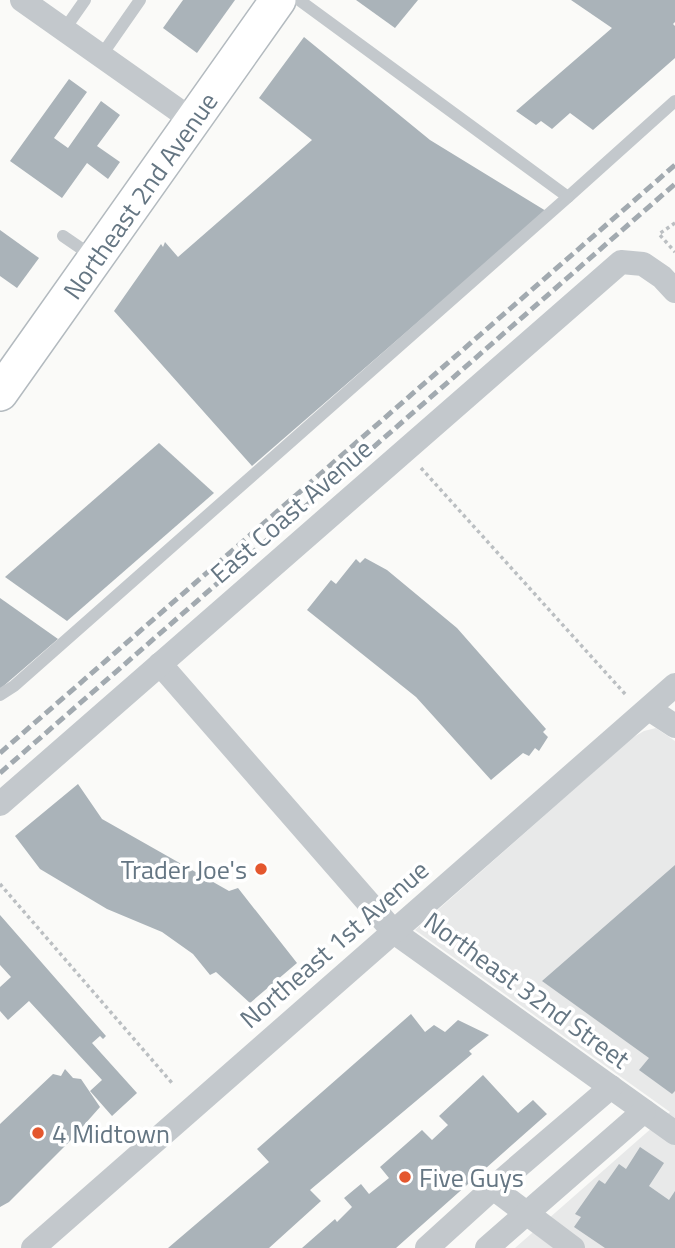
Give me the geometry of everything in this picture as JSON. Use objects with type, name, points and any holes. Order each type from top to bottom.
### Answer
[{"type":"main road","name":"Northeast 2nd Avenue","points":[[0,393],[278,0]]},
{"type":"street","points":[[22,0],[192,120]]},
{"type":"street","name":"East Coast Avenue","points":[[0,804],[621,262],[643,264],[662,276],[675,291]]},
{"type":"street","name":"Northeast 32nd Street","points":[[159,664],[394,932],[675,1133]]},
{"type":"street","name":"Northeast 1st Avenue","points":[[33,1248],[675,685]]},
{"type":"street","points":[[649,709],[675,726]]},
{"type":"street","points":[[427,1248],[611,1087]]},
{"type":"street","points":[[487,1248],[644,1111]]},
{"type":"street","points":[[493,1188],[573,1248]]},
{"type":"lane","points":[[64,30],[85,0]]},
{"type":"lane","points":[[101,56],[140,0]]},
{"type":"lane","points":[[299,0],[568,197]]},
{"type":"lane","points":[[0,695],[15,686],[675,102]]},
{"type":"lane","points":[[64,236],[96,258]]},
{"type":"path","points":[[675,223],[659,234],[675,252]]},
{"type":"path","points":[[419,466],[626,695]]},
{"type":"path","points":[[0,884],[172,1083]]},
{"type":"shaded area","points":[[656,728],[675,741],[675,1248],[515,1248],[670,1112],[415,930],[632,738]]},
{"type":"building","points":[[183,0],[235,0],[197,53],[163,28]]},
{"type":"building","points":[[356,0],[418,0],[395,28]]},
{"type":"building","points":[[571,0],[675,0],[675,58],[593,130],[570,113],[552,129],[541,121],[536,125],[516,111],[612,28]]},
{"type":"building","points":[[304,37],[430,140],[546,211],[252,466],[114,311],[161,244],[163,247],[165,242],[178,257],[312,140],[259,98]]},
{"type":"building","points":[[69,79],[87,92],[54,138],[68,148],[101,101],[120,115],[97,146],[120,162],[108,179],[87,163],[62,198],[10,161]]},
{"type":"building","points":[[0,230],[39,258],[17,288],[0,276]]},
{"type":"building","points":[[159,443],[214,493],[67,621],[5,577]]},
{"type":"building","points":[[365,558],[387,570],[457,628],[546,729],[543,732],[548,737],[539,751],[535,748],[529,756],[523,753],[491,780],[416,697],[307,610],[331,580],[336,584],[356,559],[360,563]]},
{"type":"building","points":[[0,598],[58,639],[0,689]]},
{"type":"building","points":[[78,784],[102,819],[229,891],[238,888],[297,963],[250,1003],[216,972],[210,975],[193,954],[162,932],[107,909],[40,869],[15,836]]},
{"type":"building","points":[[675,865],[675,1091],[672,1094],[639,1070],[649,1058],[542,981]]},
{"type":"building","points":[[0,915],[106,1036],[103,1039],[100,1036],[92,1043],[137,1093],[112,1116],[90,1091],[102,1080],[29,1001],[8,1020],[0,1011],[0,987],[11,977],[0,965]]},
{"type":"building","points":[[411,1014],[425,1032],[434,1025],[445,1032],[458,1020],[489,1035],[469,1051],[472,1054],[310,1190],[321,1201],[269,1248],[168,1248],[269,1162],[257,1149]]},
{"type":"building","name":"4 Midtown","points":[[65,1069],[73,1078],[81,1079],[100,1107],[9,1202],[0,1207],[0,1124],[53,1074],[61,1076]]},
{"type":"building","points":[[483,1075],[518,1113],[533,1100],[547,1114],[396,1248],[302,1248],[352,1207],[344,1198],[361,1184],[369,1194],[389,1178],[380,1167],[422,1130],[432,1140],[448,1125],[439,1116]]},
{"type":"building","points":[[640,1147],[664,1163],[649,1186],[669,1200],[675,1191],[675,1248],[605,1248],[574,1227],[581,1217],[575,1214],[599,1180],[605,1184],[619,1164],[626,1169]]},
{"type":"railway","points":[[0,753],[675,165]]},
{"type":"railway","points":[[0,773],[675,184]]},
{"type":"place","name":"Trader Joe's","points":[[261,869]]},
{"type":"place","name":"4 Midtown","points":[[38,1133]]},
{"type":"place","name":"Five Guys","points":[[405,1177]]}]
